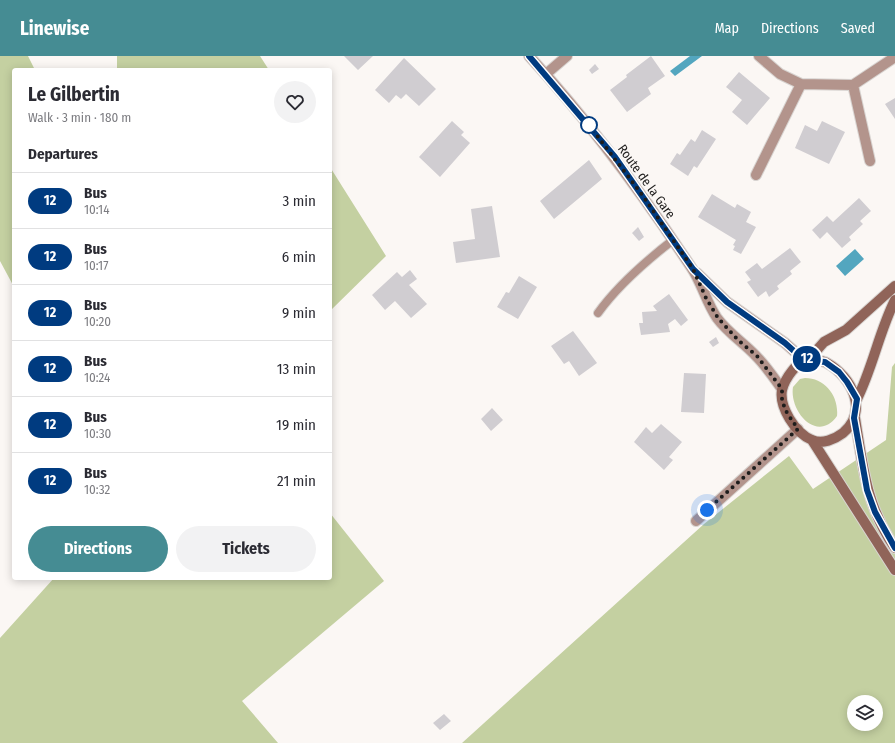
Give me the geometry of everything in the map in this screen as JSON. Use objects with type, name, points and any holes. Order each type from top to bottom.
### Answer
[{"type":"main road","points":[[782,389],[786,378],[796,365],[806,359],[824,342],[846,330],[895,286]]},
{"type":"main road","points":[[895,300],[873,352],[866,380],[857,399],[854,418],[867,490],[875,512],[895,548]]},
{"type":"main road","name":"Route de la Gare","points":[[806,359],[825,362],[839,372],[857,399]]},
{"type":"main road","name":"Route de la Gare","points":[[782,389],[782,401],[787,413],[798,429],[812,440],[895,570]]},
{"type":"main road","points":[[812,440],[826,442],[838,437],[848,429],[854,418]]},
{"type":"street","name":"Route de la Gare","points":[[529,56],[546,74],[615,157],[693,269],[706,298],[718,318],[738,340],[757,356],[782,389]]},
{"type":"street","points":[[546,74],[566,56]]},
{"type":"street","points":[[759,56],[780,74],[801,84],[854,85],[895,56]]},
{"type":"street","points":[[756,175],[801,84]]},
{"type":"street","points":[[854,85],[870,161]]},
{"type":"street","name":"Route de la Gare","points":[[693,269],[727,302],[806,359]]},
{"type":"street","points":[[696,520],[798,429]]},
{"type":"lane","points":[[598,313],[608,299],[650,258],[673,240]]},
{"type":"green space","points":[[0,56],[28,56],[34,68],[12,68],[12,283],[0,261]]},
{"type":"green space","points":[[117,56],[260,56],[268,68],[117,68]]},
{"type":"green space","points":[[332,170],[386,256],[332,309]]},
{"type":"green space","points":[[895,363],[895,743],[462,743],[704,524],[789,456],[813,489],[886,440],[892,367]]},
{"type":"green space","points":[[805,378],[819,381],[833,395],[836,402],[837,416],[829,424],[821,427],[813,425],[806,421],[795,406],[793,387],[800,379]]},
{"type":"green space","points":[[332,516],[384,581],[242,701],[278,743],[0,743],[0,638],[52,580],[332,580]]},
{"type":"water","points":[[690,56],[702,56],[675,76],[670,71]]},
{"type":"water","points":[[855,249],[864,259],[845,276],[836,266]]},
{"type":"building","points":[[344,56],[373,56],[358,70]]},
{"type":"building","points":[[651,56],[665,76],[648,88],[651,94],[627,112],[610,90],[627,77],[626,75]]},
{"type":"building","points":[[404,58],[436,89],[419,106],[406,94],[401,99],[396,95],[389,103],[375,90]]},
{"type":"building","points":[[595,64],[599,69],[592,74],[589,70]]},
{"type":"building","points":[[739,72],[770,98],[747,125],[732,112],[742,100],[726,87]]},
{"type":"building","points":[[895,98],[895,119],[885,104]]},
{"type":"building","points":[[452,121],[464,132],[461,135],[470,143],[440,177],[419,157]]},
{"type":"building","points":[[822,121],[845,132],[829,164],[795,148],[805,125],[817,131]]},
{"type":"building","points":[[702,130],[716,139],[697,168],[694,166],[688,176],[670,164],[677,153],[680,155],[691,139],[695,142]]},
{"type":"building","points":[[589,160],[602,179],[554,219],[540,201]]},
{"type":"building","points":[[712,194],[735,208],[737,204],[751,212],[746,222],[756,227],[741,254],[733,250],[735,246],[733,245],[736,240],[698,217]]},
{"type":"building","points":[[859,198],[871,211],[860,221],[863,224],[849,237],[851,240],[842,248],[827,232],[820,239],[812,230],[827,216],[833,222]]},
{"type":"building","points":[[492,206],[500,257],[456,263],[453,242],[475,239],[471,209]]},
{"type":"building","points":[[638,227],[644,237],[639,241],[632,233]]},
{"type":"building","points":[[790,248],[801,262],[790,271],[792,274],[777,286],[779,289],[769,297],[766,291],[758,297],[747,282],[751,280],[745,272],[757,263],[762,269]]},
{"type":"building","points":[[410,270],[417,279],[409,285],[427,304],[411,318],[395,301],[385,310],[372,295],[397,272],[402,277]]},
{"type":"building","points":[[519,276],[537,287],[518,319],[497,307],[506,292],[509,293]]},
{"type":"building","points":[[669,294],[688,320],[681,326],[675,319],[668,324],[670,332],[641,335],[639,323],[643,323],[642,312],[657,311],[653,306]]},
{"type":"building","points":[[573,331],[597,363],[579,376],[569,361],[564,364],[551,346]]},
{"type":"building","points":[[716,337],[719,343],[713,347],[709,342]]},
{"type":"building","points":[[684,373],[706,374],[704,413],[681,412]]},
{"type":"building","points":[[492,408],[503,420],[491,431],[481,419]]},
{"type":"building","points":[[661,424],[682,442],[669,457],[673,460],[664,470],[634,442],[646,427],[652,433]]},
{"type":"building","points":[[444,714],[451,721],[440,730],[433,723]]},
{"type":"bus line","name":"12","points":[[529,56],[546,74],[615,157],[693,269],[727,302],[785,343],[804,360],[809,359],[825,362],[839,372],[847,382],[857,399],[854,418],[867,490],[875,512],[895,548]]},
{"type":"route","points":[[589,125],[615,157],[693,269],[706,298],[718,318],[738,340],[757,356],[782,389],[782,401],[787,413],[798,429],[789,435],[707,510]]}]
